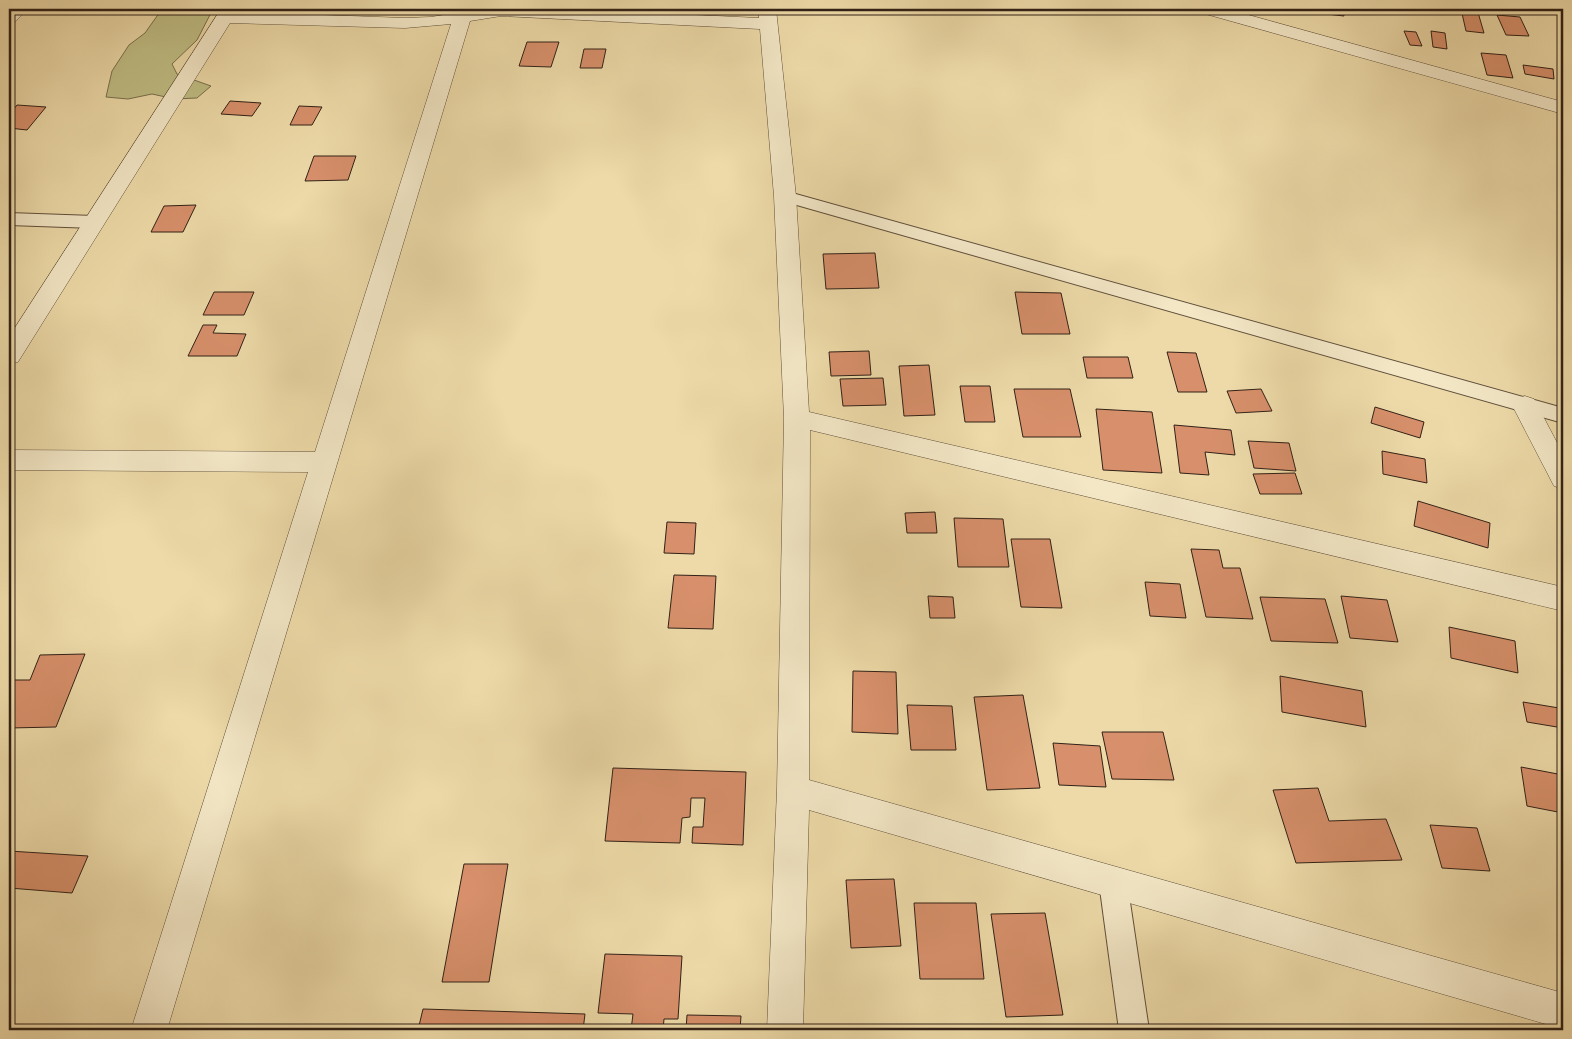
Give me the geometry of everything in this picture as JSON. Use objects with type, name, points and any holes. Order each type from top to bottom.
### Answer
[{"type":"street","points":[[9,18],[18,9]]},
{"type":"street","points":[[1208,9],[1563,108]]},
{"type":"street","points":[[9,356],[228,13],[405,23],[462,18],[502,10],[770,14],[786,196],[797,418],[793,790],[785,1030]]},
{"type":"street","points":[[149,1030],[462,18]]},
{"type":"street","points":[[1525,405],[1563,480]]},
{"type":"street","points":[[797,418],[1563,599]]},
{"type":"street","points":[[9,460],[324,462]]},
{"type":"street","points":[[793,790],[1563,1011]]},
{"type":"lane","points":[[786,196],[1563,416]]},
{"type":"lane","points":[[9,219],[94,222]]},
{"type":"lane","points":[[1113,882],[1134,1030]]},
{"type":"shaded area","points":[[162,9],[213,9],[197,40],[172,64],[177,74],[211,86],[197,98],[175,99],[152,94],[128,99],[106,97],[112,71],[129,45],[145,33]]},
{"type":"building","points":[[67,9],[95,9],[91,13],[65,11]]},
{"type":"building","points":[[1318,9],[1343,9],[1344,16],[1318,13]]},
{"type":"building","points":[[1461,9],[1477,9],[1484,33],[1466,31]]},
{"type":"building","points":[[1497,15],[1520,17],[1529,36],[1506,35]]},
{"type":"building","points":[[1404,31],[1416,32],[1422,46],[1410,45]]},
{"type":"building","points":[[1431,31],[1445,33],[1447,49],[1433,47]]},
{"type":"building","points":[[527,42],[559,42],[551,67],[519,66]]},
{"type":"building","points":[[584,49],[606,49],[602,68],[580,68]]},
{"type":"building","points":[[1481,53],[1506,55],[1513,78],[1487,75]]},
{"type":"building","points":[[1523,65],[1553,69],[1554,79],[1525,74]]},
{"type":"building","points":[[230,101],[261,103],[252,116],[221,114]]},
{"type":"building","points":[[17,105],[46,107],[27,130],[9,128],[9,115]]},
{"type":"building","points":[[299,106],[322,107],[312,125],[290,125]]},
{"type":"building","points":[[314,156],[356,156],[348,180],[305,181]]},
{"type":"building","points":[[196,205],[183,232],[151,232],[164,206]]},
{"type":"building","points":[[875,253],[879,288],[826,289],[823,254]]},
{"type":"building","points":[[214,292],[254,292],[244,315],[203,315]]},
{"type":"building","points":[[1015,292],[1061,293],[1070,334],[1022,334]]},
{"type":"building","points":[[203,325],[217,325],[213,333],[246,334],[237,356],[188,356]]},
{"type":"building","points":[[869,351],[871,375],[831,376],[829,352]]},
{"type":"building","points":[[1167,352],[1196,353],[1207,392],[1178,392]]},
{"type":"building","points":[[1083,357],[1128,357],[1133,378],[1087,378]]},
{"type":"building","points":[[929,365],[935,415],[904,416],[899,366]]},
{"type":"building","points":[[883,378],[886,405],[843,406],[840,379]]},
{"type":"building","points":[[960,386],[990,386],[995,422],[965,422]]},
{"type":"building","points":[[1014,389],[1070,389],[1081,437],[1023,437]]},
{"type":"building","points":[[1261,389],[1272,411],[1236,413],[1227,391]]},
{"type":"building","points":[[1375,407],[1424,422],[1420,438],[1371,423]]},
{"type":"building","points":[[1096,409],[1152,412],[1162,473],[1103,470]]},
{"type":"building","points":[[1174,425],[1231,430],[1235,455],[1205,452],[1209,475],[1180,473]]},
{"type":"building","points":[[1248,441],[1289,443],[1296,471],[1254,468]]},
{"type":"building","points":[[1382,451],[1425,459],[1427,483],[1383,474]]},
{"type":"building","points":[[1295,473],[1302,494],[1260,494],[1253,474]]},
{"type":"building","points":[[1418,501],[1490,523],[1488,548],[1414,526]]},
{"type":"building","points":[[935,512],[937,533],[907,533],[905,513]]},
{"type":"building","points":[[954,518],[1003,519],[1009,567],[958,567]]},
{"type":"building","points":[[667,522],[696,523],[694,554],[664,553]]},
{"type":"building","points":[[1011,539],[1050,539],[1062,608],[1021,607]]},
{"type":"building","points":[[1191,549],[1219,550],[1223,568],[1240,568],[1253,619],[1206,617]]},
{"type":"building","points":[[674,575],[716,576],[713,629],[668,628]]},
{"type":"building","points":[[1145,582],[1180,584],[1186,618],[1150,616]]},
{"type":"building","points":[[928,596],[953,597],[955,618],[930,618]]},
{"type":"building","points":[[1341,596],[1387,600],[1398,642],[1350,638]]},
{"type":"building","points":[[1260,597],[1325,599],[1338,643],[1271,641]]},
{"type":"building","points":[[1449,627],[1515,641],[1518,673],[1451,658]]},
{"type":"building","points":[[85,654],[56,727],[9,728],[9,680],[30,680],[40,655]]},
{"type":"building","points":[[853,671],[896,672],[898,734],[852,732]]},
{"type":"building","points":[[1280,676],[1362,691],[1366,727],[1282,712]]},
{"type":"building","points":[[1023,695],[1040,788],[987,790],[974,697]]},
{"type":"building","points":[[1523,702],[1559,708],[1563,728],[1527,722]]},
{"type":"building","points":[[907,705],[952,706],[956,750],[911,750]]},
{"type":"building","points":[[1102,732],[1163,732],[1174,780],[1112,779]]},
{"type":"building","points":[[1053,743],[1100,746],[1106,787],[1059,785]]},
{"type":"building","points":[[1521,767],[1563,775],[1563,813],[1527,806]]},
{"type":"building","points":[[613,768],[746,772],[743,845],[692,843],[693,827],[703,827],[705,798],[691,798],[690,817],[682,818],[680,843],[605,841]]},
{"type":"building","points":[[1318,788],[1329,821],[1386,819],[1402,860],[1296,863],[1273,790]]},
{"type":"building","points":[[1430,825],[1477,828],[1490,871],[1442,868]]},
{"type":"building","points":[[9,851],[88,856],[72,893],[9,888]]},
{"type":"building","points":[[464,864],[508,864],[489,982],[442,982]]},
{"type":"building","points":[[894,879],[901,946],[851,948],[846,880]]},
{"type":"building","points":[[914,903],[976,903],[984,979],[920,979]]},
{"type":"building","points":[[1045,913],[1063,1015],[1006,1017],[991,914]]},
{"type":"building","points":[[605,954],[682,956],[678,1019],[664,1019],[663,1030],[631,1030],[633,1014],[598,1013]]},
{"type":"building","points":[[423,1009],[585,1014],[583,1030],[418,1030]]},
{"type":"building","points":[[687,1015],[741,1016],[740,1030],[686,1030]]}]
